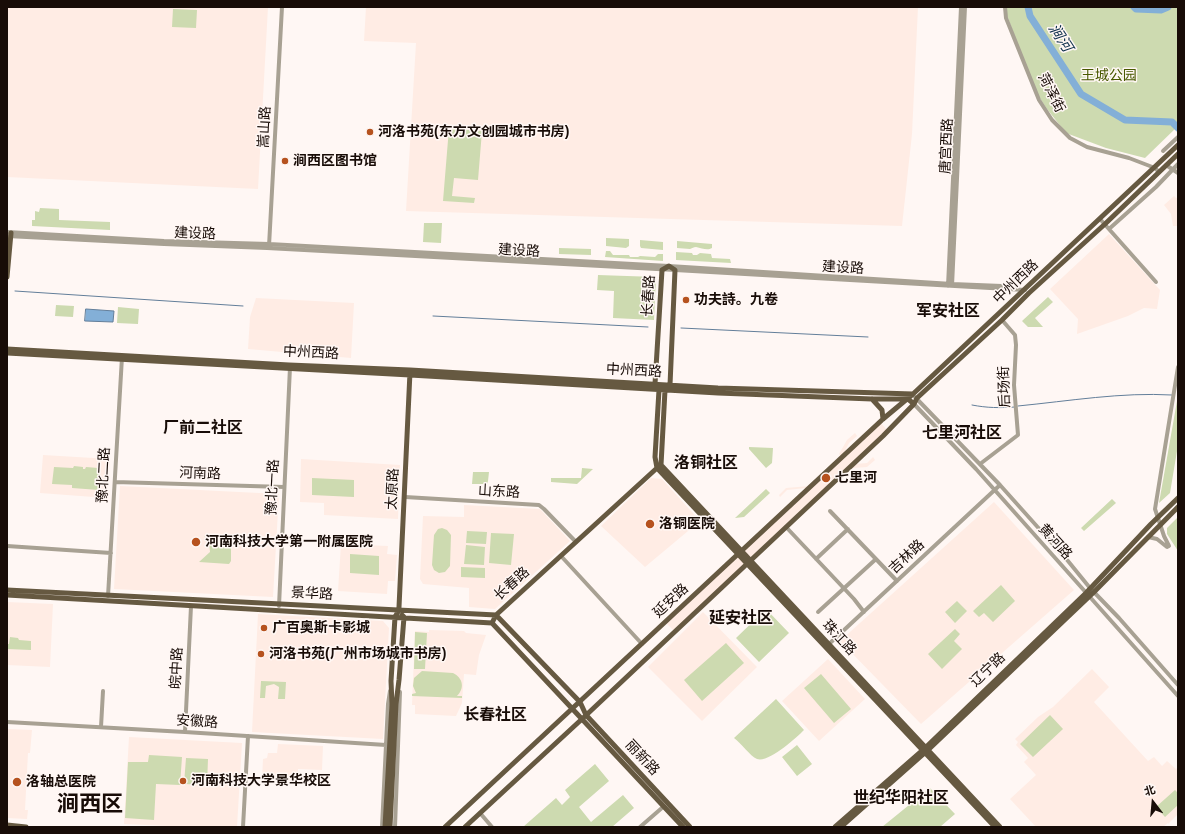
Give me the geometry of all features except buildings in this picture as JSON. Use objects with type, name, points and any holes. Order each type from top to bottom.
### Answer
[{"type":"main road","name":"中州西路","points":[[915,396],[1025,288],[1178,145]]},
{"type":"main road","name":"中州西路","points":[[7,353],[718,388],[915,396],[1002,320],[1178,154]]},
{"type":"main road","points":[[7,277],[9,234]]},
{"type":"main road","name":"长春路","points":[[655,384],[662,270],[669,266],[675,270],[670,385]]},
{"type":"main road","name":"中州西路","points":[[7,349],[122,358]]},
{"type":"main road","name":"中州西路","points":[[410,372],[659,390],[872,399],[908,399]]},
{"type":"main road","name":"太原路","points":[[385,827],[395,617],[399,610],[410,372]]},
{"type":"main road","points":[[655,384],[659,390],[655,457],[659,466]]},
{"type":"main road","points":[[659,466],[665,390],[670,385]]},
{"type":"main road","name":"延安路","points":[[445,827],[883,419],[908,399],[915,396]]},
{"type":"main road","name":"延安路","points":[[465,827],[883,436],[914,404],[915,396]]},
{"type":"main road","points":[[872,399],[882,410],[883,419]]},
{"type":"main road","points":[[908,399],[914,404]]},
{"type":"main road","name":"长春路","points":[[492,623],[496,615],[659,466]]},
{"type":"main road","name":"珠江路","points":[[659,466],[748,562],[1000,827]]},
{"type":"main road","name":"辽宁路","points":[[1090,592],[1151,524],[1178,498]]},
{"type":"main road","name":"辽宁路","points":[[841,827],[926,750],[1156,530],[1178,507]]},
{"type":"main road","name":"珠江路","points":[[748,562],[829,644],[995,827]]},
{"type":"main road","name":"景华路","points":[[7,590],[496,615]]},
{"type":"main road","name":"景华路","points":[[7,595],[492,623]]},
{"type":"main road","points":[[390,827],[396,704],[404,617],[399,610]]},
{"type":"main road","points":[[496,615],[580,702]]},
{"type":"main road","points":[[492,623],[572,709]]},
{"type":"main road","name":"丽新路","points":[[580,702],[584,717],[683,827]]},
{"type":"main road","name":"丽新路","points":[[572,709],[584,717],[690,827]]},
{"type":"main road","name":"辽宁路","points":[[835,827],[926,750]]},
{"type":"main road","points":[[7,825],[26,827]]},
{"type":"street","name":"嵩山路","points":[[268,246],[281,7]]},
{"type":"street","name":"唐宫西路","points":[[950,285],[961,7]]},
{"type":"street","name":"唐宫西路","points":[[950,285],[965,7]]},
{"type":"street","name":"菏泽街","points":[[1005,7],[1006,18],[1039,100],[1052,120],[1070,138],[1087,147],[1129,158],[1154,168],[1159,172]]},
{"type":"street","points":[[1163,151],[1178,137]]},
{"type":"street","points":[[1109,229],[1156,187],[1177,165]]},
{"type":"street","points":[[1166,166],[1178,173]]},
{"type":"street","points":[[1100,219],[1156,282]]},
{"type":"street","name":"建设路","points":[[9,234],[164,244],[268,246],[669,266],[950,285]]},
{"type":"street","name":"建设路","points":[[268,246],[662,270],[1025,288],[1029,293]]},
{"type":"street","name":"后场街","points":[[980,464],[1018,435],[1014,385],[1016,346],[1015,335],[1002,320]]},
{"type":"street","name":"豫北二路","points":[[108,596],[122,358]]},
{"type":"street","name":"豫北一路","points":[[279,610],[290,367]]},
{"type":"street","points":[[1148,537],[1157,539],[1167,547],[1169,546],[1155,509],[1178,367]]},
{"type":"street","name":"黄河路","points":[[915,396],[1000,485],[1068,561],[1090,592],[1119,618],[1178,685]]},
{"type":"street","name":"黄河路","points":[[914,404],[1090,592],[1178,696]]},
{"type":"street","name":"河南路","points":[[115,482],[284,487]]},
{"type":"street","name":"吉林路","points":[[829,644],[1000,485]]},
{"type":"street","name":"山东路","points":[[405,497],[539,505],[576,542]]},
{"type":"street","points":[[830,511],[897,581]]},
{"type":"street","points":[[786,526],[844,588],[864,612]]},
{"type":"street","points":[[816,559],[848,529]]},
{"type":"street","points":[[7,546],[111,553]]},
{"type":"street","points":[[561,556],[642,644]]},
{"type":"street","points":[[818,612],[876,558]]},
{"type":"street","name":"皖中路","points":[[185,732],[191,606]]},
{"type":"street","points":[[394,827],[400,704],[399,680]]},
{"type":"street","points":[[382,827],[388,704],[391,681]]},
{"type":"street","points":[[101,727],[103,691]]},
{"type":"street","name":"安徽路","points":[[7,722],[386,745]]},
{"type":"street","points":[[243,827],[248,736]]},
{"type":"street","points":[[640,827],[664,806]]},
{"type":"street","points":[[480,813],[492,827]]},
{"type":"shaded area","points":[[7,7],[268,7],[258,189],[7,177]]},
{"type":"shaded area","points":[[366,7],[918,7],[912,134],[902,226],[406,211],[416,43],[364,41]]},
{"type":"shaded area","points":[[1174,196],[1176,198],[1178,197],[1178,226],[1173,226],[1171,214],[1164,205]]},
{"type":"shaded area","points":[[1109,234],[1160,290],[1157,309],[1144,308],[1128,316],[1077,334],[1078,319],[1050,289]]},
{"type":"shaded area","points":[[256,298],[354,303],[351,358],[248,349],[250,317]]},
{"type":"shaded area","points":[[880,422],[887,430],[855,464],[867,463],[873,457],[875,460],[867,467],[853,468],[850,466],[674,631],[666,623],[806,488],[787,490],[780,497],[779,495],[786,488],[809,486],[842,457],[839,454],[847,440],[855,433],[857,436],[849,443],[844,453]]},
{"type":"shaded area","points":[[43,455],[110,459],[107,498],[40,493]]},
{"type":"shaded area","points":[[301,459],[400,465],[398,519],[324,515],[324,503],[300,502]]},
{"type":"shaded area","name":"洛铜医院","points":[[651,478],[662,479],[700,521],[645,567],[601,526]]},
{"type":"shaded area","name":"河南科技大学第一附属医院","points":[[120,486],[279,494],[273,597],[114,589]]},
{"type":"shaded area","points":[[994,502],[1074,590],[921,724],[840,641]]},
{"type":"shaded area","points":[[464,505],[540,509],[570,541],[495,609],[469,607],[469,588],[423,584],[420,579],[423,516],[464,517]]},
{"type":"shaded area","points":[[341,544],[388,546],[387,554],[397,555],[395,581],[388,581],[387,594],[338,591]]},
{"type":"shaded area","points":[[7,602],[53,604],[50,667],[7,665]]},
{"type":"shaded area","points":[[703,612],[757,667],[702,721],[648,667]]},
{"type":"shaded area","points":[[258,614],[383,621],[389,628],[383,739],[252,732]]},
{"type":"shaded area","points":[[429,630],[464,631],[466,633],[486,635],[479,655],[476,675],[464,674],[462,703],[456,716],[415,714],[415,705],[412,705],[415,631],[429,632]]},
{"type":"shaded area","points":[[828,659],[865,699],[819,741],[782,701]]},
{"type":"shaded area","points":[[1092,669],[1109,687],[1094,702],[1148,761],[1154,757],[1162,766],[1167,761],[1176,769],[1178,767],[1178,814],[1163,827],[1036,827],[1010,799],[1036,775],[1024,762],[1028,758],[1016,745],[1018,742],[1015,739],[1038,717],[1053,707]]},
{"type":"shaded area","name":"洛轴总医院","points":[[7,729],[32,730],[30,753],[28,753],[25,810],[28,810],[27,819],[7,818]]},
{"type":"shaded area","name":"河南科技大学景华校区","points":[[129,737],[242,743],[237,827],[188,827],[124,824]]},
{"type":"shaded area","points":[[278,744],[323,746],[322,770],[298,769],[298,781],[262,780],[263,759],[267,758],[268,753],[277,753]]},
{"type":"green space","name":"王城公园","points":[[1004,7],[1178,7],[1178,126],[1145,158],[1106,148],[1066,133],[1047,109],[1034,89]]},
{"type":"green space","points":[[173,9],[197,10],[196,28],[172,27]]},
{"type":"green space","points":[[449,128],[482,131],[478,180],[454,178],[452,196],[475,198],[474,203],[443,201]]},
{"type":"green space","points":[[40,208],[59,209],[59,220],[110,222],[110,230],[32,226],[32,220],[35,220],[35,211],[39,212]]},
{"type":"green space","points":[[424,223],[442,223],[441,243],[423,242]]},
{"type":"green space","points":[[606,238],[629,239],[629,246],[626,248],[606,246]]},
{"type":"green space","points":[[640,240],[663,242],[663,250],[641,248]]},
{"type":"green space","points":[[677,241],[712,244],[712,248],[677,248]]},
{"type":"green space","points":[[559,248],[591,249],[591,255],[559,254]]},
{"type":"green space","points":[[606,251],[610,251],[613,255],[629,255],[630,257],[655,257],[658,254],[663,254],[663,261],[605,257]]},
{"type":"green space","points":[[676,252],[692,253],[693,255],[700,253],[711,254],[712,258],[730,259],[731,263],[676,260]]},
{"type":"green space","points":[[598,275],[656,277],[654,320],[613,318],[614,291],[597,290]]},
{"type":"green space","points":[[1048,297],[1053,302],[1035,318],[1043,327],[1028,327],[1022,321]]},
{"type":"green space","points":[[56,305],[74,306],[73,317],[55,316]]},
{"type":"green space","points":[[118,307],[139,309],[138,324],[117,323]]},
{"type":"green space","points":[[1177,401],[1178,445],[1170,493],[1159,503]]},
{"type":"green space","points":[[749,447],[773,448],[772,463],[766,468],[749,449]]},
{"type":"green space","points":[[74,466],[83,467],[83,469],[86,467],[98,468],[98,470],[100,470],[99,490],[72,488],[72,485],[52,484],[54,467],[73,468]]},
{"type":"green space","points":[[582,468],[593,469],[577,484],[551,482],[551,478],[581,478]]},
{"type":"green space","points":[[473,472],[489,472],[487,484],[472,484]]},
{"type":"green space","points":[[312,478],[354,480],[354,497],[312,495]]},
{"type":"green space","points":[[766,489],[770,493],[744,517],[735,518]]},
{"type":"green space","points":[[1112,499],[1116,503],[1084,531],[1081,528]]},
{"type":"green space","points":[[1178,517],[1178,551],[1167,534],[1167,528]]},
{"type":"green space","points":[[442,528],[447,530],[451,535],[450,566],[445,572],[439,573],[434,570],[432,565],[434,535],[438,529]]},
{"type":"green space","points":[[467,531],[487,532],[486,544],[466,543]]},
{"type":"green space","points":[[491,533],[514,534],[511,565],[489,563]]},
{"type":"green space","points":[[204,536],[231,538],[231,561],[229,564],[199,562],[210,552],[209,541]]},
{"type":"green space","points":[[466,545],[485,547],[484,565],[464,564]]},
{"type":"green space","points":[[350,554],[379,556],[379,575],[350,573]]},
{"type":"green space","points":[[461,567],[485,568],[485,578],[461,577]]},
{"type":"green space","points":[[1001,585],[1015,601],[993,622],[984,613],[979,617],[973,611]]},
{"type":"green space","points":[[957,601],[967,611],[955,623],[945,612]]},
{"type":"green space","points":[[766,609],[789,633],[759,662],[736,638]]},
{"type":"green space","points":[[955,629],[960,634],[954,641],[962,649],[942,669],[928,654]]},
{"type":"green space","points":[[415,632],[427,633],[425,669],[414,669]]},
{"type":"green space","points":[[10,637],[18,638],[19,640],[31,641],[31,650],[7,649],[7,644],[9,644]]},
{"type":"green space","points":[[726,643],[744,663],[702,701],[684,680]]},
{"type":"green space","points":[[422,671],[453,673],[456,675],[462,683],[460,693],[457,696],[462,696],[462,698],[412,696],[412,694],[416,693],[413,686],[414,678]]},
{"type":"green space","points":[[821,674],[851,709],[834,723],[804,688]]},
{"type":"green space","points":[[261,681],[286,682],[285,699],[278,699],[279,687],[274,684],[266,686],[265,698],[260,698]]},
{"type":"green space","points":[[776,699],[804,730],[789,744],[775,754],[762,759],[757,759],[734,738]]},
{"type":"green space","points":[[1050,715],[1063,729],[1033,757],[1020,744]]},
{"type":"green space","points":[[797,745],[812,764],[797,776],[782,757]]},
{"type":"green space","points":[[149,755],[182,757],[180,785],[156,784],[154,820],[125,818],[128,762],[148,762]]},
{"type":"green space","points":[[186,758],[208,759],[207,785],[184,784]]},
{"type":"green space","points":[[595,764],[609,781],[579,807],[591,822],[623,795],[634,808],[612,827],[523,827],[556,798],[562,805],[570,797],[565,790]]},
{"type":"green space","points":[[930,788],[955,814],[940,827],[882,827]]},
{"type":"green space","points":[[1175,790],[1178,793],[1178,805],[1165,817],[1156,807]]},
{"type":"water","points":[[86,309],[114,311],[113,322],[85,321]]},
{"type":"waterway","name":"涧河","points":[[1028,7],[1030,16],[1081,94],[1125,120],[1172,122],[1178,128]]},
{"type":"waterway","name":"涧河","points":[[1134,7],[1136,9],[1161,10],[1168,7]]},
{"type":"waterway","points":[[15,291],[243,306]]},
{"type":"waterway","points":[[433,316],[648,327]]},
{"type":"waterway","points":[[681,328],[868,337]]},
{"type":"waterway","points":[[1018,406],[1115,396],[1153,394],[1172,395]]},
{"type":"waterway","points":[[972,405],[994,408],[1015,407]]},
{"type":"place","name":"河洛书苑(东方文创园城市书房)","points":[[370,132]]},
{"type":"place","name":"涧西区图书馆","points":[[285,161]]},
{"type":"place","name":"功夫詩。九卷","points":[[686,300]]},
{"type":"place","name":"七里河","points":[[826,478]]},
{"type":"place","name":"洛铜医院","points":[[650,524]]},
{"type":"place","name":"河南科技大学第一附属医院","points":[[196,542]]},
{"type":"place","name":"广百奥斯卡影城","points":[[264,628]]},
{"type":"place","name":"河洛书苑(广州市场城市书房)","points":[[261,654]]},
{"type":"place","name":"河南科技大学景华校区","points":[[183,781]]},
{"type":"place","name":"洛轴总医院","points":[[17,782]]},
{"type":"district","name":"军安社区","points":[[948,312]]},
{"type":"district","name":"厂前二社区","points":[[203,429]]},
{"type":"district","name":"七里河社区","points":[[962,434]]},
{"type":"district","name":"洛铜社区","points":[[706,464]]},
{"type":"district","name":"延安社区","points":[[741,619]]},
{"type":"district","name":"长春社区","points":[[495,716]]},
{"type":"district","name":"世纪华阳社区","points":[[901,799]]},
{"type":"district","name":"涧西区","points":[[90,805]]}]
